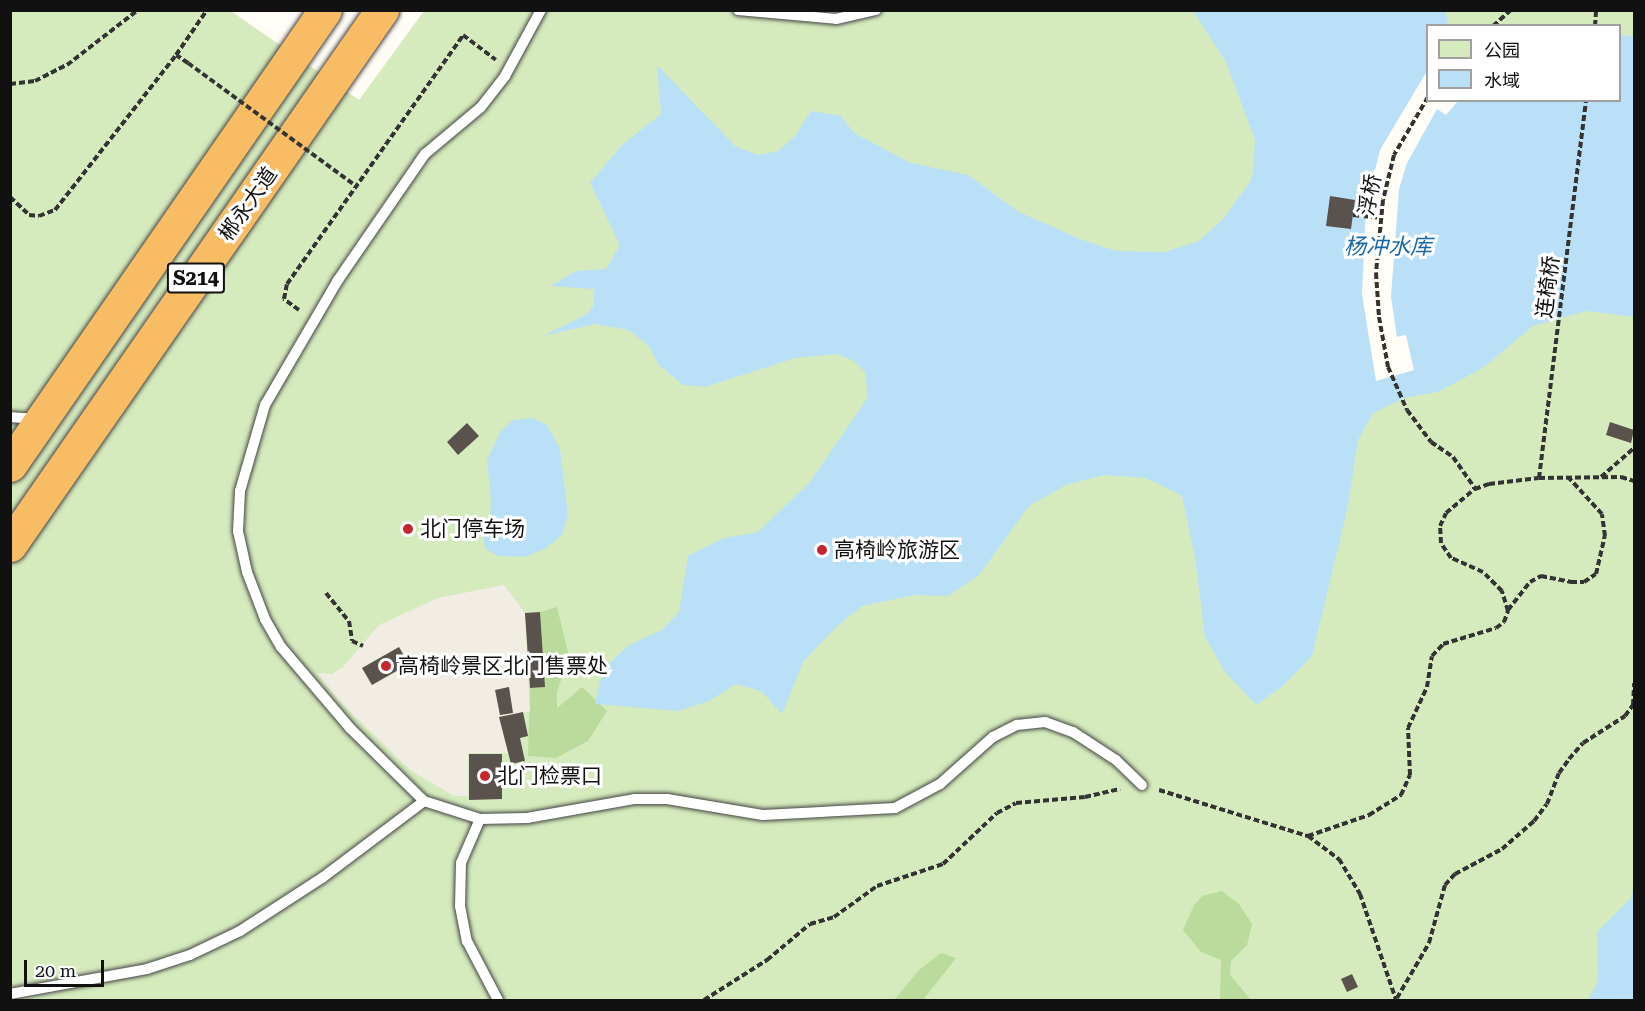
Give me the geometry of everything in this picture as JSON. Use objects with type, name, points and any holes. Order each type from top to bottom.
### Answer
[{"type":"highway","name":"S214","points":[[10,465],[26,419],[325,10]]},
{"type":"highway","name":"郴永大道","points":[[10,545],[382,10]]},
{"type":"lane","points":[[541,10],[508,69],[481,107],[425,154],[314,321],[265,405],[251,446],[240,491],[238,531],[247,572],[264,619],[295,665],[350,728],[424,801],[480,819],[527,818],[635,799],[666,799],[763,815],[896,808],[940,784],[993,737],[1017,725],[1045,722],[1073,732],[1099,748],[1142,784]]},
{"type":"lane","points":[[738,10],[836,19],[876,10]]},
{"type":"lane","points":[[10,994],[147,969],[190,955],[240,931],[322,878],[424,801]]},
{"type":"lane","points":[[480,819],[460,863],[459,906],[467,940],[498,1000]]},
{"type":"path","points":[[10,84],[35,81],[67,65],[138,10]]},
{"type":"path","points":[[10,197],[29,215],[39,216],[55,210],[176,55],[207,10]]},
{"type":"path","points":[[1495,24],[1511,10]]},
{"type":"path","points":[[314,321],[284,299],[287,284],[463,35],[508,69]]},
{"type":"path","points":[[176,55],[356,186]]},
{"type":"path","name":"浮桥","points":[[1426,101],[1394,155],[1380,218],[1376,273],[1382,338],[1388,367],[1407,410],[1431,441],[1453,457],[1475,489]]},
{"type":"path","name":"连椅桥","points":[[1539,478],[1586,102]]},
{"type":"path","points":[[1353,215],[1380,218]]},
{"type":"path","points":[[1600,477],[1635,448]]},
{"type":"path","points":[[1308,836],[1369,815],[1401,795],[1410,775],[1408,728],[1427,687],[1432,656],[1452,640],[1496,628],[1504,622],[1508,611],[1530,582],[1541,576],[1584,582],[1596,574],[1605,536],[1602,514],[1569,477]]},
{"type":"path","points":[[1508,611],[1502,591],[1483,572],[1451,558],[1441,543],[1440,526],[1446,513],[1475,489],[1539,478],[1600,477],[1635,481]]},
{"type":"path","points":[[326,593],[349,621],[352,641],[363,646]]},
{"type":"path","points":[[1396,1000],[1429,943],[1445,885],[1455,874],[1502,849],[1534,821],[1547,804],[1559,773],[1569,759],[1583,743],[1625,716],[1633,705],[1635,683]]},
{"type":"path","points":[[704,1000],[767,960],[810,924],[834,917],[877,886],[943,864],[997,813],[1016,803],[1084,797],[1142,784],[1308,836],[1339,859],[1360,894],[1396,1000]]},
{"type":"green space","name":"高椅岭旅游区","points":[[10,11],[231,11],[359,100],[424,11],[1634,11],[1634,1000],[11,1000]]},
{"type":"green space","points":[[557,607],[569,656],[557,692],[557,708],[582,687],[607,711],[588,741],[556,758],[528,756],[530,688],[545,687],[540,612]]},
{"type":"green space","points":[[1222,891],[1239,904],[1252,924],[1247,945],[1231,961],[1230,975],[1251,1000],[1220,1000],[1221,960],[1201,952],[1183,930],[1194,905],[1202,896]]},
{"type":"green space","points":[[941,953],[956,958],[923,1000],[894,1000],[919,970]]},
{"type":"shaded area","points":[[504,585],[525,613],[530,711],[500,717],[508,753],[468,753],[468,796],[454,796],[410,770],[339,701],[317,673],[332,674],[343,667],[379,625],[438,598]],"holes":[[[399,647],[409,665],[371,685],[362,668]],[[508,687],[513,713],[501,715],[496,690]]]},
{"type":"water","name":"杨冲水库","points":[[1193,11],[1446,11],[1448,24],[1426,24],[1426,102],[1621,102],[1621,35],[1634,36],[1634,317],[1586,311],[1533,326],[1484,367],[1440,391],[1405,398],[1373,413],[1358,440],[1348,506],[1312,656],[1284,685],[1256,705],[1225,672],[1205,637],[1195,558],[1182,496],[1146,478],[1104,475],[1066,485],[1029,506],[979,575],[948,596],[914,595],[862,606],[835,628],[803,662],[782,714],[761,691],[736,684],[709,701],[678,711],[595,704],[603,669],[629,645],[662,630],[679,612],[688,556],[724,538],[758,532],[810,482],[868,397],[865,372],[854,361],[837,354],[795,358],[705,387],[683,385],[659,365],[648,345],[628,330],[595,324],[543,336],[587,314],[594,305],[594,289],[551,286],[576,271],[606,269],[620,245],[590,183],[623,144],[661,114],[657,65],[736,147],[759,155],[778,151],[795,136],[811,111],[841,116],[854,133],[911,163],[968,175],[1019,212],[1080,239],[1116,251],[1164,252],[1199,241],[1223,219],[1252,179],[1255,140],[1226,62]]},
{"type":"water","points":[[532,418],[547,425],[560,449],[568,515],[562,535],[545,549],[524,557],[499,556],[485,549],[483,531],[490,519],[491,501],[487,460],[501,431],[513,420]]},
{"type":"water","points":[[1634,885],[1634,1000],[1588,1000],[1598,981],[1597,932],[1631,898]]},
{"type":"pier","points":[[1426,73],[1426,102],[1457,102],[1446,115],[1437,109],[1407,163],[1399,189],[1391,297],[1397,337],[1406,335],[1414,370],[1376,381],[1362,294],[1366,206],[1380,150]]},
{"type":"building","points":[[1330,196],[1355,200],[1351,229],[1326,226]]},
{"type":"building","points":[[1610,422],[1634,430],[1631,443],[1606,435]]},
{"type":"building","points":[[467,423],[479,436],[458,455],[447,442]]},
{"type":"building","points":[[540,612],[545,687],[530,688],[525,613]]},
{"type":"building","name":"高椅岭景区北门售票处","points":[[399,647],[409,664],[372,685],[362,668]]},
{"type":"building","points":[[509,687],[513,713],[500,715],[495,690]]},
{"type":"building","points":[[523,712],[528,736],[520,738],[525,761],[511,764],[499,717]]},
{"type":"building","name":"北门检票口","points":[[469,754],[502,754],[502,799],[469,800]]},
{"type":"building","points":[[1352,974],[1358,987],[1347,992],[1341,979]]},
{"type":"place","name":"北门停车场","points":[[408,529]]},
{"type":"place","name":"高椅岭旅游区","points":[[822,550]]},
{"type":"place","name":"高椅岭景区北门售票处","points":[[386,666]]},
{"type":"place","name":"北门检票口","points":[[485,776]]}]
